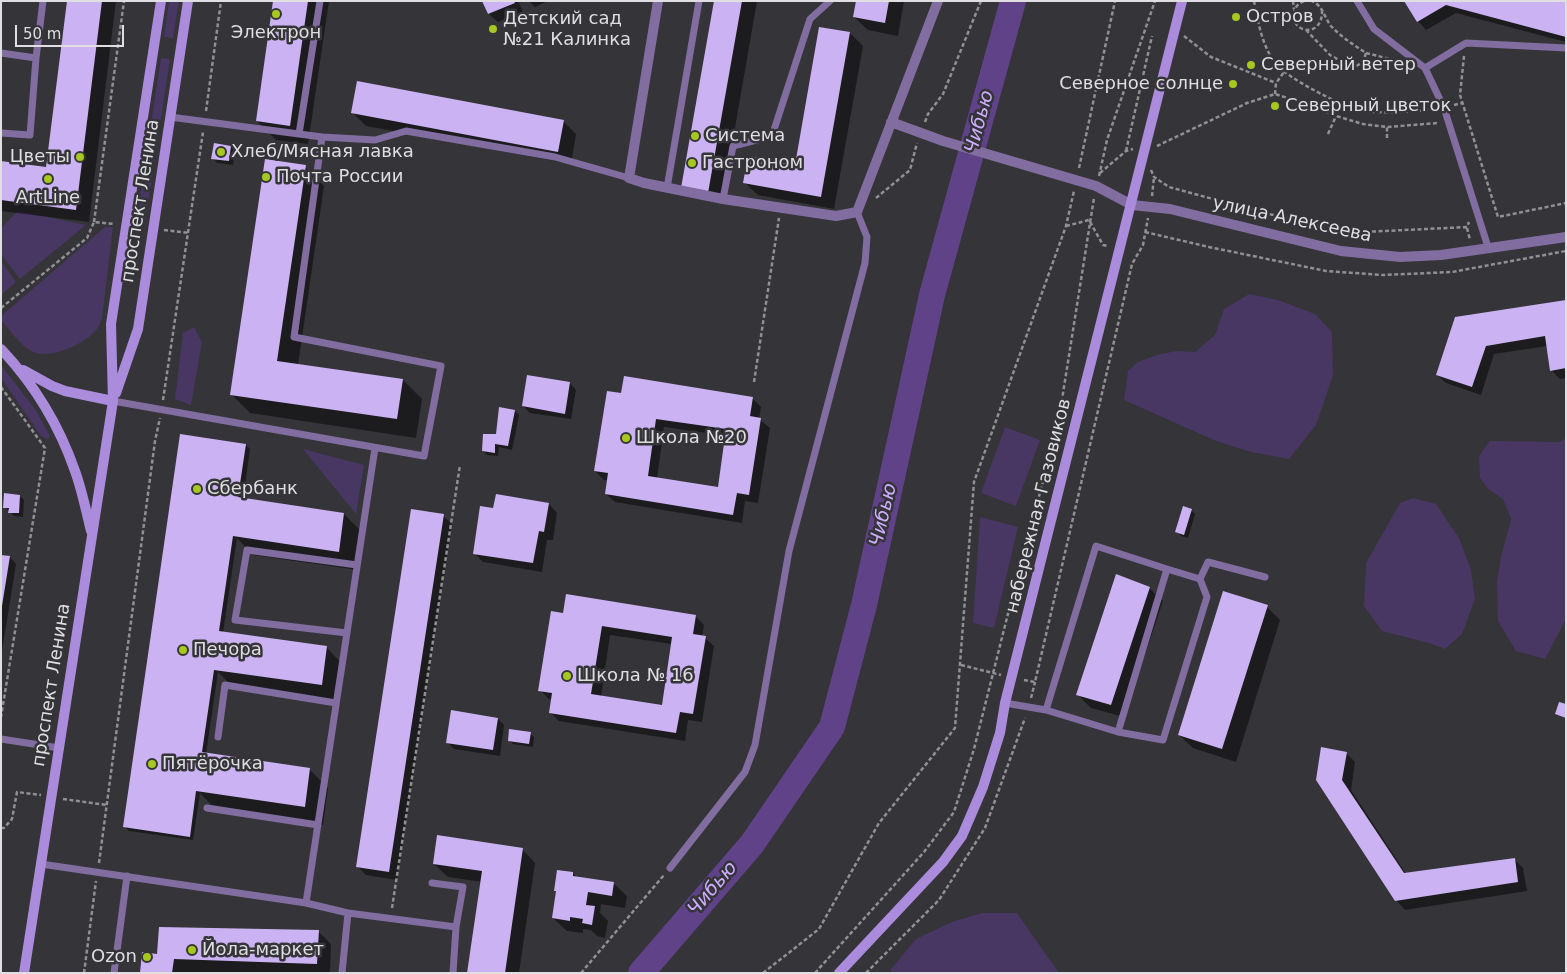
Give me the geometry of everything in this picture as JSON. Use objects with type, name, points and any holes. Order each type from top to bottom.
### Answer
[{"type":"main road","name":"проспект Ленина","points":[[113,401],[111,324],[161,1]]},
{"type":"main road","name":"проспект Ленина","points":[[24,973],[113,401],[138,329],[188,1]]},
{"type":"main road","name":"набережная Газовиков","points":[[839,973],[943,862],[962,836],[983,788],[1000,733],[1005,703],[1182,1]]},
{"type":"main road","points":[[1,349],[20,368],[45,405],[62,437],[75,471],[92,534]]},
{"type":"main road","points":[[20,368],[65,391],[113,401]]},
{"type":"street","points":[[658,1],[629,178],[723,199],[836,216],[857,212],[938,1]]},
{"type":"street","points":[[891,122],[943,141],[1096,186],[1132,205]]},
{"type":"street","name":"улица Алексеева","points":[[1132,205],[1170,209],[1341,251],[1400,257],[1441,255],[1566,237]]},
{"type":"lane","points":[[1,133],[30,135],[36,58],[44,1]]},
{"type":"lane","points":[[299,134],[320,1]]},
{"type":"lane","points":[[667,188],[698,1]]},
{"type":"lane","points":[[723,199],[733,146],[772,136],[810,18],[830,1]]},
{"type":"lane","points":[[1357,1],[1374,29],[1425,68],[1444,108],[1488,247]]},
{"type":"lane","points":[[1425,68],[1466,42],[1566,48]]},
{"type":"lane","points":[[1,54],[36,58]]},
{"type":"lane","points":[[170,118],[322,137],[375,140],[406,131],[555,157],[629,178]]},
{"type":"lane","points":[[113,401],[424,456],[441,366],[294,337],[322,137]]},
{"type":"lane","points":[[670,868],[745,772],[755,745],[789,551],[865,263],[867,237],[857,212]]},
{"type":"lane","points":[[306,903],[375,448]]},
{"type":"lane","points":[[1046,710],[1096,546],[1200,579]]},
{"type":"lane","points":[[347,633],[235,620],[247,550],[357,565]]},
{"type":"lane","points":[[1005,703],[1046,710],[1118,732],[1164,740],[1206,598],[1200,579],[1208,562],[1265,578]]},
{"type":"lane","points":[[1118,732],[1167,569]]},
{"type":"lane","points":[[218,737],[225,685],[336,703]]},
{"type":"lane","points":[[1,739],[59,748]]},
{"type":"lane","points":[[207,808],[318,825]]},
{"type":"lane","points":[[41,864],[306,903],[348,913],[456,928]]},
{"type":"lane","points":[[114,973],[127,876]]},
{"type":"lane","points":[[432,882],[464,887],[456,928],[453,973]]},
{"type":"lane","points":[[342,973],[348,913]]},
{"type":"path","points":[[1,308],[87,238],[94,222],[124,1]]},
{"type":"path","points":[[84,973],[155,441],[162,410],[189,232],[220,1]]},
{"type":"path","points":[[764,973],[819,929],[879,823],[955,728],[974,482],[1066,226],[1115,1]]},
{"type":"path","points":[[815,973],[924,852],[954,812],[974,749],[1022,558],[1057,431],[1090,220],[1107,140],[1156,1]]},
{"type":"path","points":[[1254,1],[1261,35],[1275,63],[1289,77],[1358,110],[1395,112],[1434,109],[1441,131]]},
{"type":"path","points":[[1293,1],[1293,18],[1298,26],[1306,30],[1330,55],[1353,68],[1363,62],[1366,53]]},
{"type":"path","points":[[1294,9],[1304,1]]},
{"type":"path","points":[[1312,1],[1318,3],[1332,26],[1349,42],[1366,53],[1399,62]]},
{"type":"path","points":[[1306,30],[1316,28],[1322,20],[1322,10]]},
{"type":"path","points":[[1181,34],[1210,57],[1276,83]]},
{"type":"path","points":[[1126,151],[1152,36]]},
{"type":"path","points":[[1466,42],[1460,95],[1498,217],[1566,203]]},
{"type":"path","points":[[1275,94],[1276,83],[1284,72]]},
{"type":"path","points":[[1156,138],[1154,147],[1247,103],[1275,94],[1362,124],[1387,127],[1438,123]]},
{"type":"path","points":[[1444,108],[1462,102]]},
{"type":"path","points":[[1328,134],[1336,116]]},
{"type":"path","points":[[1387,127],[1387,138]]},
{"type":"path","points":[[1099,174],[1126,151],[1146,145]]},
{"type":"path","points":[[1029,707],[1132,264],[1143,245],[1154,177],[1149,165]]},
{"type":"path","points":[[1079,168],[1086,170]]},
{"type":"path","points":[[1093,172],[1099,174]]},
{"type":"path","points":[[1154,177],[1169,187],[1268,214],[1364,232],[1467,228],[1470,215]]},
{"type":"path","points":[[754,382],[780,208]]},
{"type":"path","points":[[1066,226],[1090,220]]},
{"type":"path","points":[[1090,220],[1103,245],[1138,254]]},
{"type":"path","points":[[94,222],[127,225]]},
{"type":"path","points":[[153,229],[189,232]]},
{"type":"path","points":[[1,387],[45,448],[1,717]]},
{"type":"path","points":[[390,918],[460,465]]},
{"type":"path","points":[[960,665],[1035,682]]},
{"type":"path","points":[[581,973],[670,868]]},
{"type":"shaded area","points":[[169,1],[179,1],[173,38],[164,37]]},
{"type":"shaded area","points":[[161,58],[170,59],[145,223],[136,221]]},
{"type":"shaded area","points":[[18,211],[86,225],[20,279],[1,254],[1,228]]},
{"type":"shaded area","points":[[105,227],[113,227],[102,318],[98,328],[92,335],[66,349],[47,354],[38,354],[31,351],[15,337],[1,320],[1,316]]},
{"type":"shaded area","points":[[1,261],[16,282],[1,295]]},
{"type":"shaded area","points":[[1249,294],[1278,300],[1315,314],[1332,332],[1333,375],[1316,425],[1289,459],[1251,452],[1216,441],[1124,400],[1128,371],[1138,362],[1176,351],[1195,352],[1215,335],[1224,309]]},
{"type":"shaded area","points":[[194,327],[202,342],[191,405],[175,399],[183,333]]},
{"type":"shaded area","points":[[1,365],[35,409],[50,436],[47,439],[41,436],[1,378]]},
{"type":"shaded area","points":[[1005,427],[1040,440],[1016,506],[981,493]]},
{"type":"shaded area","points":[[1566,438],[1566,619],[1545,659],[1516,651],[1498,621],[1497,581],[1511,519],[1503,499],[1488,489],[1480,478],[1479,456],[1490,441],[1559,442]]},
{"type":"shaded area","points":[[303,449],[364,465],[356,514]]},
{"type":"shaded area","points":[[1413,498],[1436,504],[1459,538],[1471,570],[1475,599],[1462,634],[1445,649],[1382,631],[1364,606],[1366,563],[1400,503]]},
{"type":"shaded area","points":[[980,517],[1018,527],[994,628],[973,623]]},
{"type":"shaded area","points":[[982,913],[1017,913],[1059,973],[891,973],[891,969],[916,939],[952,922]]},
{"type":"building","points":[[67,1],[102,1],[76,210],[1,200],[1,161],[46,167]]},
{"type":"building","points":[[273,1],[308,1],[290,126],[256,121]]},
{"type":"building","points":[[482,1],[514,1],[515,3],[488,14]]},
{"type":"building","points":[[714,1],[742,1],[708,193],[681,188]]},
{"type":"building","points":[[856,1],[889,1],[885,23],[853,17]]},
{"type":"building","points":[[1404,1],[1566,1],[1566,37],[1446,5],[1417,22]]},
{"type":"building","points":[[819,27],[850,32],[821,197],[743,183],[748,156],[795,165]]},
{"type":"building","points":[[357,81],[564,120],[558,152],[351,113]]},
{"type":"building","name":"Хлеб/Мясная лавка","points":[[214,143],[231,146],[229,161],[211,159]]},
{"type":"building","points":[[265,159],[306,165],[277,361],[403,379],[397,419],[230,395]]},
{"type":"building","points":[[1566,300],[1566,368],[1550,371],[1545,336],[1486,346],[1472,387],[1436,375],[1455,317]]},
{"type":"building","points":[[527,375],[570,382],[565,414],[522,406]]},
{"type":"building","name":"Школа №20","points":[[624,376],[753,397],[750,416],[761,418],[749,495],[737,493],[733,515],[605,494],[608,473],[594,471],[607,391],[621,393]],"holes":[[[656,419],[726,429],[718,487],[648,476]]]},
{"type":"building","points":[[499,407],[515,410],[508,446],[495,444],[495,453],[482,451],[483,434],[496,434]]},
{"type":"building","name":"Печора","points":[[180,434],[246,444],[238,497],[344,513],[339,552],[233,536],[219,631],[327,646],[322,685],[214,670],[202,752],[310,768],[305,807],[196,791],[190,837],[123,827]]},
{"type":"building","points":[[4,493],[20,495],[19,513],[8,513],[9,508],[3,508]]},
{"type":"building","points":[[496,494],[549,503],[544,532],[539,531],[533,563],[473,554],[480,506],[493,508]]},
{"type":"building","points":[[1183,506],[1192,509],[1184,535],[1175,532]]},
{"type":"building","points":[[411,509],[444,514],[389,872],[356,867]]},
{"type":"building","points":[[1,555],[10,556],[2,606],[1,606]]},
{"type":"building","points":[[1116,574],[1150,587],[1111,705],[1076,695]]},
{"type":"building","points":[[1223,591],[1268,605],[1222,749],[1178,735]]},
{"type":"building","name":"Школа № 16","points":[[566,594],[696,615],[693,634],[706,636],[693,714],[680,712],[676,733],[549,713],[552,693],[538,691],[551,611],[563,613]],"holes":[[[602,626],[672,637],[662,705],[591,694]]]},
{"type":"building","points":[[1559,702],[1566,704],[1566,718],[1555,714]]},
{"type":"building","points":[[451,710],[498,718],[493,750],[446,743]]},
{"type":"building","points":[[509,729],[531,732],[529,744],[508,741]]},
{"type":"building","points":[[1321,747],[1347,752],[1342,780],[1404,873],[1515,858],[1518,882],[1395,901],[1316,780]]},
{"type":"building","points":[[437,835],[523,848],[505,973],[467,973],[482,871],[433,864]]},
{"type":"building","points":[[557,870],[573,872],[573,876],[614,882],[612,896],[588,892],[586,905],[595,906],[592,925],[582,923],[583,919],[570,917],[570,921],[552,918]]},
{"type":"building","points":[[159,927],[319,930],[317,964],[174,959],[172,973],[140,973],[142,952],[157,954]]},
{"type":"waterway","name":"Чибью","points":[[641,973],[752,844],[832,727],[864,605],[932,295],[1013,1]]},
{"type":"place","name":"Электрон","points":[[276,14]]},
{"type":"place","name":"Остров","points":[[1236,17]]},
{"type":"place","name":"Детский сад №21 Калинка","points":[[493,29]]},
{"type":"place","name":"Северный ветер","points":[[1251,65]]},
{"type":"place","name":"Северное солнце","points":[[1233,84]]},
{"type":"place","name":"Северный цветок","points":[[1275,106]]},
{"type":"place","name":"Система","points":[[695,136]]},
{"type":"place","name":"Хлеб/Мясная лавка","points":[[221,152]]},
{"type":"place","name":"Цветы","points":[[80,157]]},
{"type":"place","name":"Гастроном","points":[[692,163]]},
{"type":"place","name":"Почта России","points":[[266,177]]},
{"type":"place","name":"ArtLine","points":[[48,179]]},
{"type":"place","name":"Школа №20","points":[[626,438]]},
{"type":"place","name":"Сбербанк","points":[[197,489]]},
{"type":"place","name":"Печора","points":[[183,650]]},
{"type":"place","name":"Школа № 16","points":[[567,676]]},
{"type":"place","name":"Пятёрочка","points":[[152,764]]},
{"type":"place","name":"Йола-маркет","points":[[192,950]]},
{"type":"place","name":"Ozon","points":[[147,957]]}]
